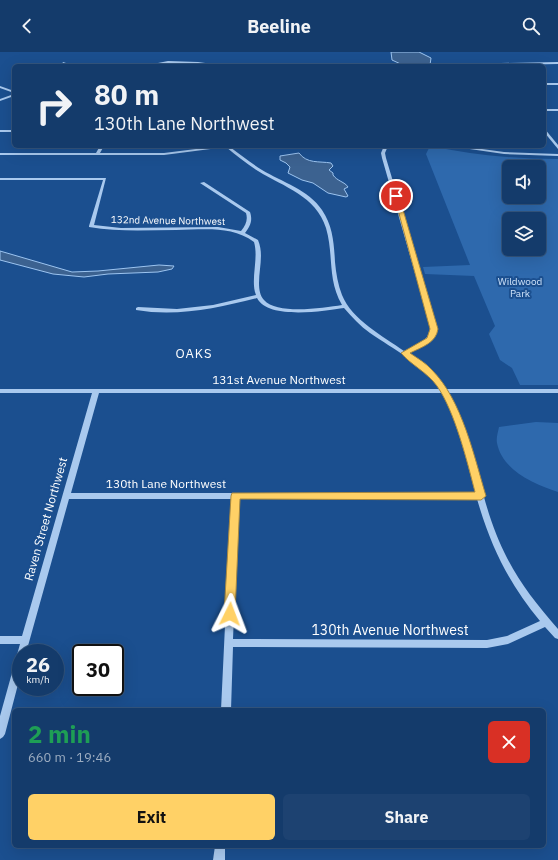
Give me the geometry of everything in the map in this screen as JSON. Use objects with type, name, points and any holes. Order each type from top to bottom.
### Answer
[{"type":"street","points":[[158,64],[169,62],[210,64]]},
{"type":"street","points":[[502,64],[558,63]]},
{"type":"street","points":[[546,84],[558,84]]},
{"type":"street","points":[[0,87],[12,92]]},
{"type":"street","points":[[0,100],[12,94]]},
{"type":"street","points":[[546,110],[558,110]]},
{"type":"street","points":[[0,131],[12,131]]},
{"type":"street","points":[[546,132],[558,148]]},
{"type":"street","points":[[97,154],[101,148]]},
{"type":"street","points":[[0,154],[164,154],[212,148]]},
{"type":"street","points":[[230,148],[258,170],[310,199],[319,209],[325,218],[328,229],[337,289],[345,306],[360,322],[428,371],[445,391],[459,425],[498,550],[508,570],[532,606],[558,635]]},
{"type":"street","points":[[385,148],[383,153],[384,158],[434,329],[430,340],[404,353]]},
{"type":"street","points":[[466,148],[504,153],[558,155]]},
{"type":"street","name":"132nd Avenue Northwest","points":[[0,179],[105,179],[91,226],[94,227],[122,229],[218,228],[242,233]]},
{"type":"street","points":[[202,183],[248,212],[250,218],[248,225],[242,233],[256,241],[259,249],[257,292],[263,301],[276,308],[295,312],[345,306]]},
{"type":"street","points":[[138,309],[176,311],[206,308],[260,296]]},
{"type":"street","name":"131st Avenue Northwest","points":[[0,391],[558,391]]},
{"type":"street","name":"Raven Street Northwest","points":[[24,644],[96,391]]},
{"type":"street","name":"130th Lane Northwest","points":[[66,496],[481,496]]},
{"type":"street","points":[[226,708],[236,496]]},
{"type":"street","name":"130th Avenue Northwest","points":[[228,643],[487,644],[508,640],[547,622]]},
{"type":"street","points":[[0,640],[25,640]]},
{"type":"street","name":"Raven Street Northwest","points":[[0,734],[12,688]]},
{"type":"street","points":[[219,860],[220,848]]},
{"type":"green space","name":"Wildwood Park","points":[[429,148],[441,148],[494,156],[558,159],[558,385],[520,385],[512,368],[500,360],[489,334],[495,326],[474,276],[425,274],[423,267],[470,265],[426,154]]},
{"type":"green space","points":[[536,422],[558,423],[558,492],[539,485],[520,475],[505,461],[500,453],[497,443],[499,427]]},
{"type":"shaded area","points":[[391,52],[419,52],[431,58],[430,64],[401,64],[392,60]]},
{"type":"shaded area","points":[[299,153],[302,157],[309,160],[331,163],[333,166],[329,170],[335,177],[348,187],[344,189],[348,196],[346,197],[328,193],[313,183],[302,180],[288,173],[290,167],[280,160],[280,156]]},
{"type":"shaded area","points":[[0,251],[72,272],[159,265],[174,266],[172,269],[158,272],[108,274],[84,277],[53,274],[0,260]]},
{"type":"district","name":"OAKS","points":[[194,353]]},
{"type":"route","points":[[230,614],[236,496],[481,496],[468,450],[450,400],[440,384],[428,371],[404,353],[430,340],[434,329],[396,196]]}]
